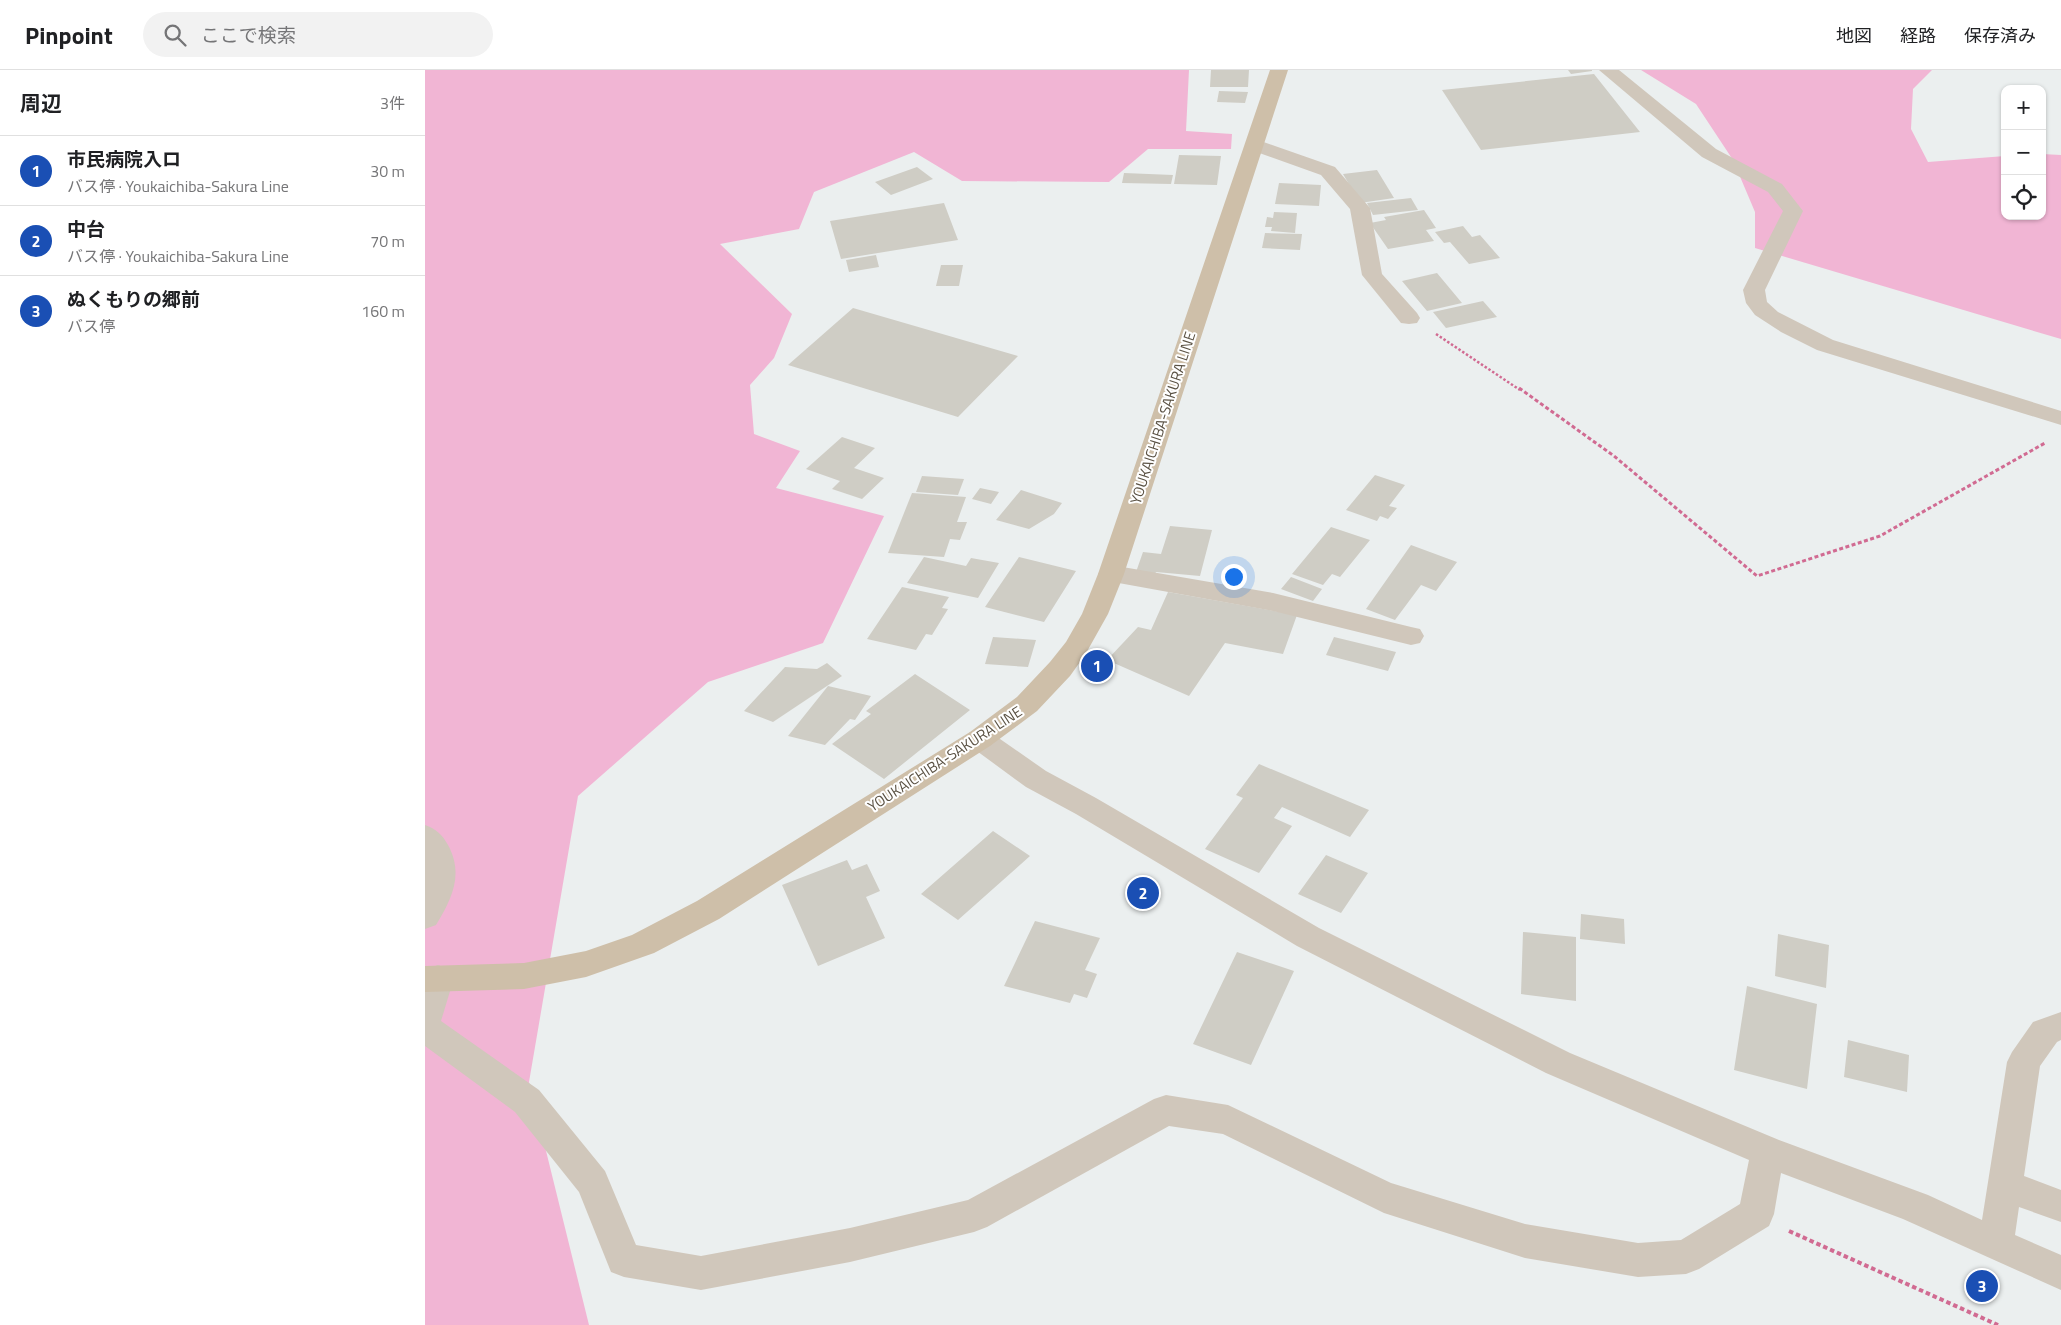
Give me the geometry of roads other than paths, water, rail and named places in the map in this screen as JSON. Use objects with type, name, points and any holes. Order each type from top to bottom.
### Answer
[{"type":"main road","name":"YOUKAICHIBA-SAKURA LINE","points":[[432,978],[524,976],[586,964],[643,944],[708,910],[980,739],[1027,704],[1060,669],[1076,648],[1095,614],[1111,574],[1279,70]]},
{"type":"street","points":[[1608,70],[1709,153],[1775,188],[1793,211],[1754,290],[1757,303],[1763,311],[1788,327],[1825,345],[2061,418]]},
{"type":"street","points":[[1255,144],[1327,171],[1360,208],[1372,275],[1409,318]]},
{"type":"street","points":[[1111,574],[1273,602],[1411,636]]},
{"type":"street","points":[[980,739],[1036,779],[1086,806],[1308,936],[1558,1063],[1768,1152],[1915,1207],[2061,1273]]},
{"type":"street","points":[[425,837],[441,857],[441,881],[432,905],[425,916]]},
{"type":"street","points":[[425,1020],[432,978]]},
{"type":"street","points":[[1997,1244],[2024,1062],[2045,1032],[2061,1026]]},
{"type":"street","points":[[425,1028],[527,1101],[593,1182],[624,1260],[701,1273],[851,1245],[974,1215],[1166,1110],[1228,1120],[1383,1197],[1525,1241],[1638,1260],[1686,1257],[1756,1214],[1768,1152]]},
{"type":"street","points":[[2005,1186],[2061,1206]]},
{"type":"place","name":"市民病院入ロ","points":[[1097,666]]},
{"type":"place","name":"中台","points":[[1143,893]]},
{"type":"place","name":"ぬくもりの郷前","points":[[1982,1286]]}]
